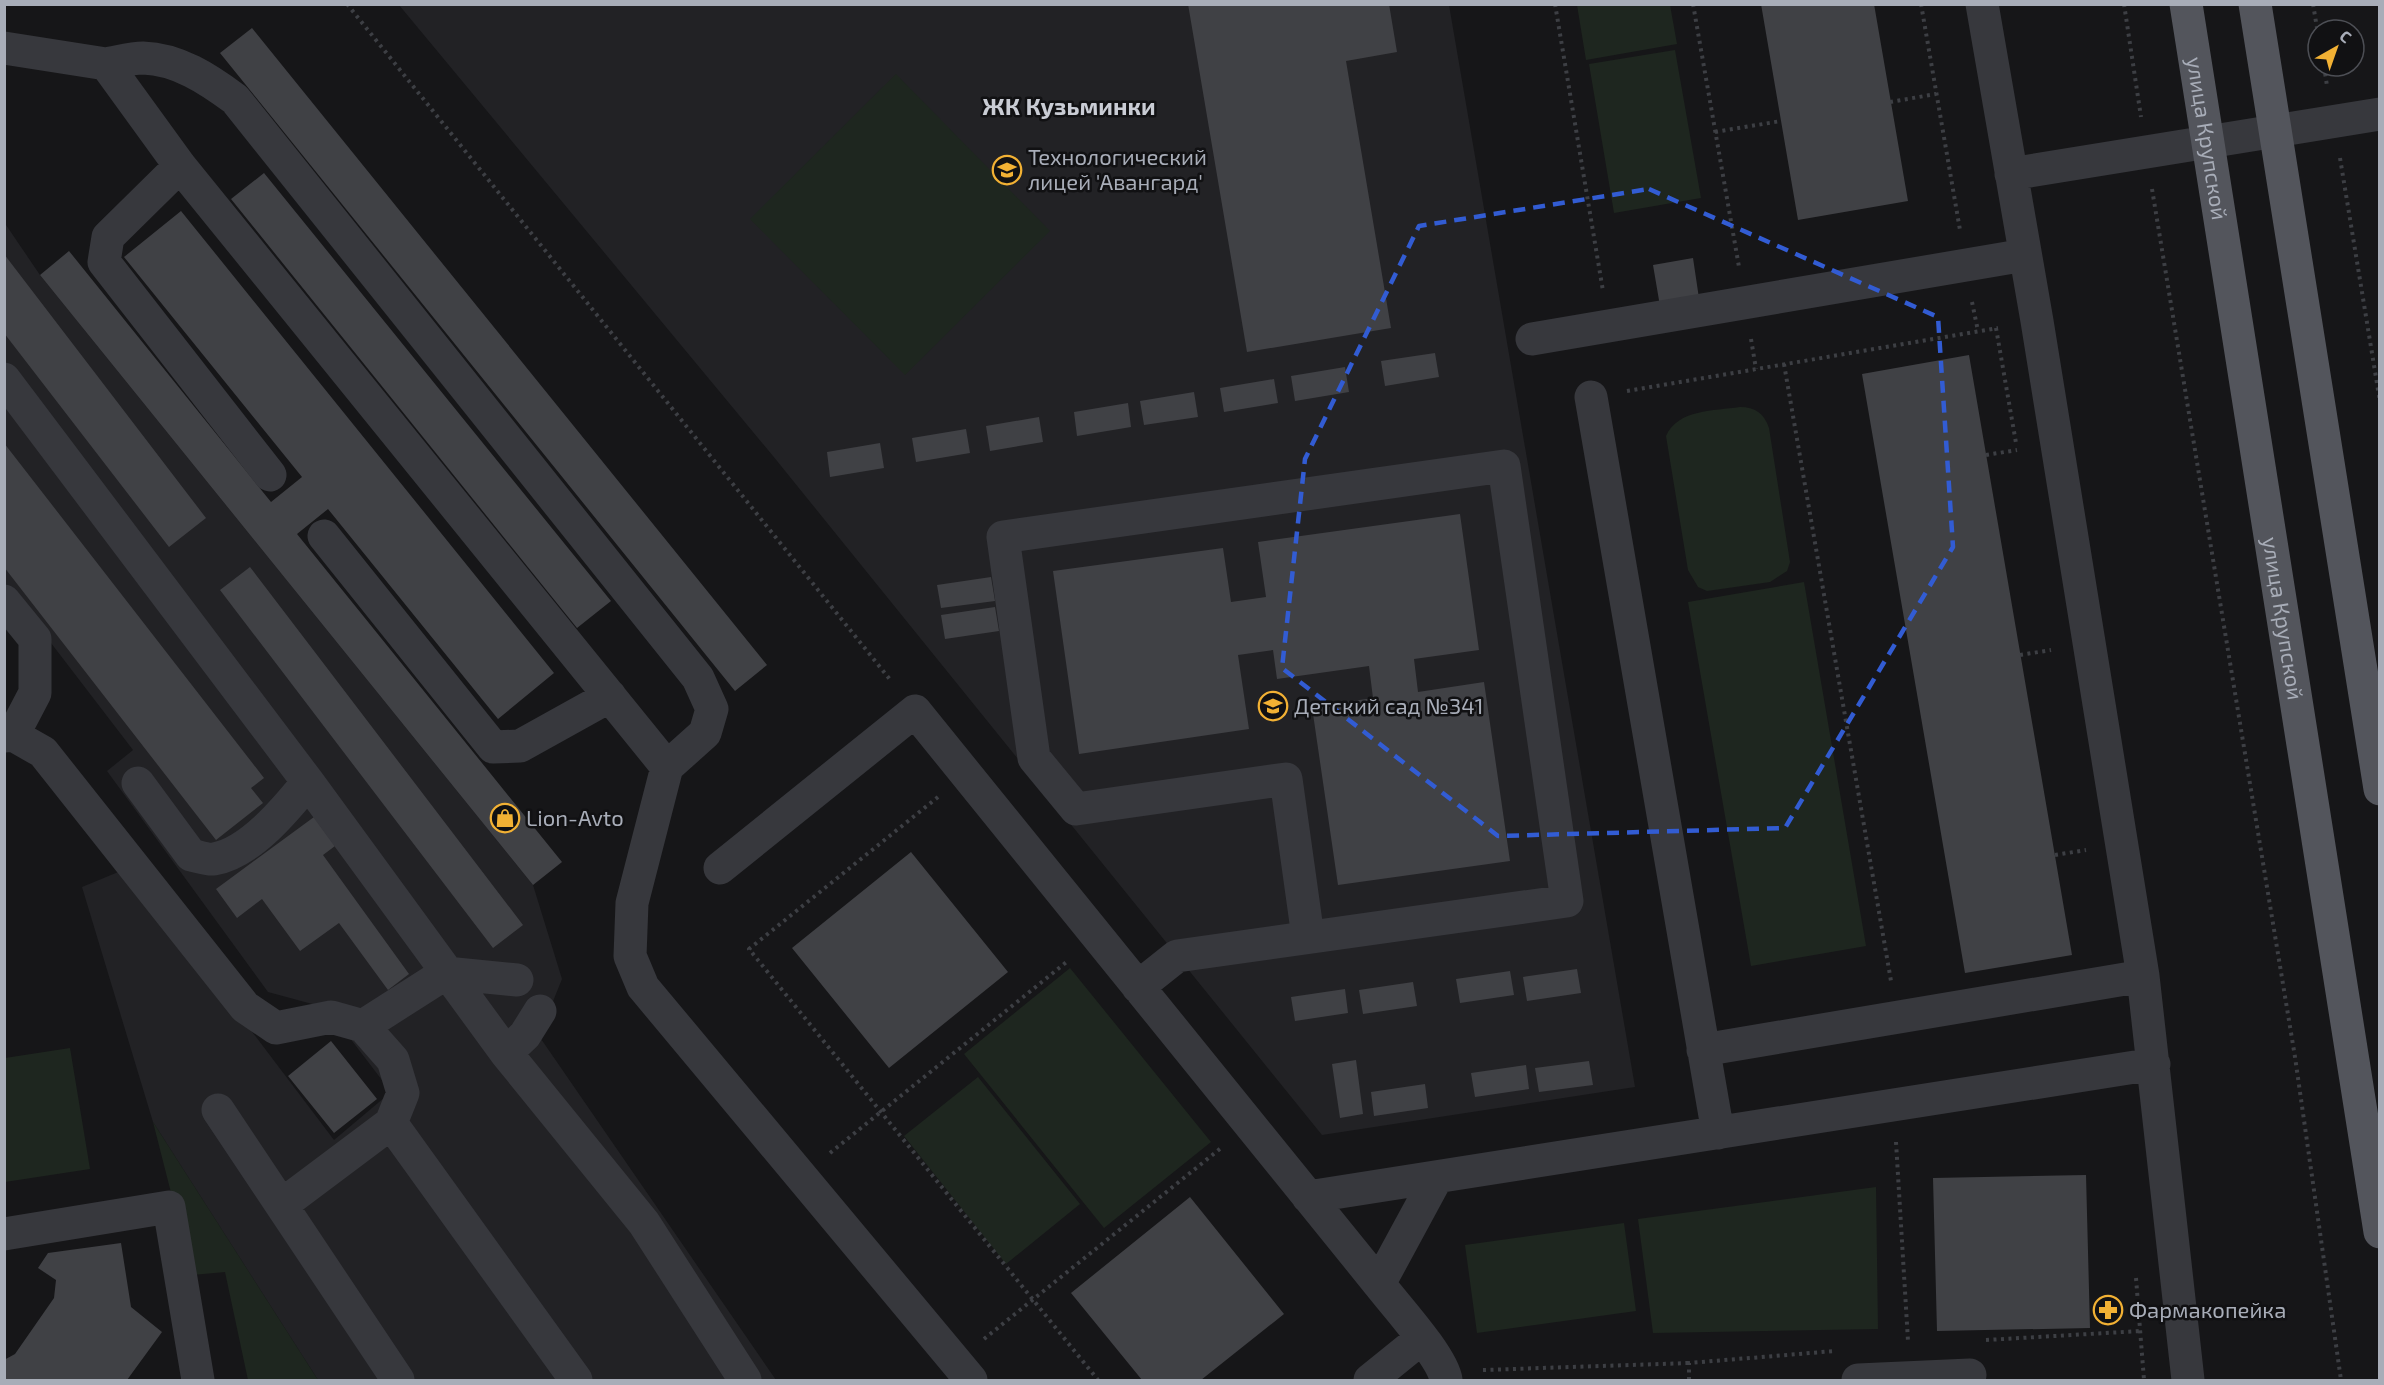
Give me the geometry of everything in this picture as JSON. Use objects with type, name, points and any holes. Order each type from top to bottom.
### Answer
[{"type":"main road","name":"улица Крупской","points":[[2186,4],[2379,1232]]},
{"type":"main road","points":[[2255,4],[2273,131],[2379,789]]},
{"type":"lane","points":[[1982,4],[2037,321],[2144,976],[2188,1380]]},
{"type":"lane","points":[[4,48],[106,64],[143,58],[176,64],[208,80],[235,99],[698,678],[712,710],[705,733],[667,767],[632,903],[630,956],[643,987],[971,1380]]},
{"type":"lane","points":[[106,64],[180,166],[667,767]]},
{"type":"lane","points":[[2011,174],[2379,114]]},
{"type":"lane","points":[[180,166],[108,237],[104,262],[270,475]]},
{"type":"lane","points":[[1532,339],[2025,255]]},
{"type":"lane","points":[[4,379],[308,782],[506,1053],[644,1222],[745,1380]]},
{"type":"lane","points":[[1590,397],[1718,1133]]},
{"type":"lane","points":[[1138,987],[1177,956],[1567,901],[1504,466],[1003,537],[1034,758],[1076,809],[1286,779],[1308,937]]},
{"type":"lane","points":[[324,537],[493,747],[520,746],[610,696]]},
{"type":"lane","points":[[4,601],[35,639],[35,693],[9,736],[43,752],[246,1007],[276,1028],[331,1017],[363,1026],[393,1060],[403,1093],[391,1123],[283,1204]]},
{"type":"lane","points":[[720,868],[915,711],[1379,1284],[1422,1338],[1445,1376]]},
{"type":"lane","points":[[138,783],[191,855],[213,859],[247,844],[282,815],[308,782]]},
{"type":"lane","points":[[363,1026],[446,973],[517,980]]},
{"type":"lane","points":[[1704,1050],[2144,976]]},
{"type":"lane","points":[[506,1053],[525,1035],[540,1011]]},
{"type":"lane","points":[[1308,1197],[2154,1064]]},
{"type":"lane","points":[[219,1110],[398,1380]]},
{"type":"lane","points":[[391,1123],[576,1380]]},
{"type":"lane","points":[[1379,1284],[1437,1177]]},
{"type":"lane","points":[[4,1234],[169,1207],[198,1380]]},
{"type":"lane","points":[[1370,1380],[1422,1338]]},
{"type":"lane","points":[[1858,1380],[1970,1375]]},
{"type":"path","points":[[347,4],[915,711]]},
{"type":"path","points":[[1693,4],[1756,369]]},
{"type":"path","points":[[1921,4],[1977,331]]},
{"type":"path","points":[[2124,4],[2146,152],[2295,1057],[2341,1380]]},
{"type":"path","points":[[2326,78],[2379,402]]},
{"type":"path","points":[[1890,102],[1936,94]]},
{"type":"path","points":[[1715,132],[1781,121]]},
{"type":"path","points":[[1590,397],[2037,321]]},
{"type":"path","points":[[1784,364],[1897,1017]]},
{"type":"path","points":[[1986,455],[2017,450]]},
{"type":"path","points":[[2020,655],[2051,650]]},
{"type":"path","points":[[966,774],[749,949],[1098,1380]]},
{"type":"path","points":[[2055,855],[2086,849]]},
{"type":"path","points":[[842,1143],[1098,937]]},
{"type":"path","points":[[1894,1105],[1908,1345]]},
{"type":"path","points":[[994,1331],[1250,1125]]},
{"type":"path","points":[[2139,1332],[2144,1380]]},
{"type":"path","points":[[1445,1376],[1689,1363]]},
{"type":"highlighted area","points":[[1649,189],[1938,317],[1953,547],[1785,828],[1498,836],[1282,668],[1305,459],[1419,226]]},
{"type":"shaded area","points":[[399,5],[1449,5],[1635,1087],[1322,1135],[773,456]]},
{"type":"shaded area","points":[[1577,5],[1670,5],[1677,44],[1586,60]]},
{"type":"shaded area","points":[[1675,50],[1701,198],[1614,213],[1589,64]]},
{"type":"shaded area","points":[[896,74],[1050,231],[905,375],[750,219]]},
{"type":"shaded area","points":[[4,222],[40,275],[533,885],[562,979],[539,1036],[776,1380],[318,1380],[153,1122],[82,887],[128,868],[334,1140],[391,1092],[327,1008],[268,992],[107,771],[133,750],[5,583]]},
{"type":"shaded area","points":[[1740,407],[1758,412],[1769,428],[1790,562],[1787,571],[1770,582],[1707,591],[1698,587],[1688,570],[1666,436],[1672,427],[1688,416]]},
{"type":"shaded area","points":[[1804,582],[1866,946],[1751,966],[1688,602]]},
{"type":"shaded area","points":[[1070,968],[1211,1142],[1104,1228],[964,1054]]},
{"type":"shaded area","points":[[70,1048],[90,1169],[5,1182],[5,1058]]},
{"type":"shaded area","points":[[978,1077],[1080,1204],[1006,1264],[904,1136]]},
{"type":"shaded area","points":[[153,1122],[318,1380],[248,1380],[225,1272],[192,1275]]},
{"type":"shaded area","points":[[1876,1187],[1878,1329],[1653,1333],[1638,1219]]},
{"type":"shaded area","points":[[1624,1223],[1636,1311],[1477,1333],[1465,1245]]},
{"type":"building","points":[[1188,4],[1389,4],[1397,52],[1346,61],[1391,328],[1247,352]]},
{"type":"building","points":[[1761,4],[1874,4],[1908,201],[1798,220]]},
{"type":"building","points":[[252,28],[767,665],[735,691],[220,53]]},
{"type":"building","points":[[264,173],[611,601],[577,628],[231,199]]},
{"type":"building","points":[[181,211],[554,673],[498,719],[328,509],[297,534],[562,862],[533,885],[40,275],[69,251],[271,502],[302,477],[124,257]]},
{"type":"building","points":[[4,254],[206,518],[169,547],[4,333]]},
{"type":"building","points":[[1693,258],[1700,305],[1661,312],[1653,265]]},
{"type":"building","points":[[1435,353],[1439,377],[1385,386],[1381,361]]},
{"type":"building","points":[[1969,355],[2072,955],[1965,973],[1862,374]]},
{"type":"building","points":[[1345,367],[1349,392],[1295,401],[1291,376]]},
{"type":"building","points":[[1274,379],[1278,403],[1224,412],[1220,388]]},
{"type":"building","points":[[1194,392],[1198,417],[1144,425],[1140,401]]},
{"type":"building","points":[[1128,403],[1131,427],[1077,436],[1074,412]]},
{"type":"building","points":[[1039,417],[1043,442],[990,451],[986,426]]},
{"type":"building","points":[[966,429],[970,453],[916,462],[912,438]]},
{"type":"building","points":[[4,443],[264,778],[251,788],[263,803],[216,840],[4,567]]},
{"type":"building","points":[[880,443],[884,468],[830,477],[827,452]]},
{"type":"building","points":[[1460,514],[1479,650],[1414,659],[1418,692],[1484,682],[1510,861],[1338,885],[1312,707],[1373,698],[1369,666],[1277,679],[1273,650],[1238,655],[1249,729],[1079,754],[1053,571],[1223,548],[1231,602],[1266,597],[1258,542]]},
{"type":"building","points":[[250,567],[523,925],[493,948],[220,590]]},
{"type":"building","points":[[991,577],[995,601],[941,608],[937,585]]},
{"type":"building","points":[[995,607],[999,631],[945,639],[941,615]]},
{"type":"building","points":[[314,817],[335,846],[323,855],[409,974],[388,990],[339,923],[300,951],[262,899],[237,918],[216,889]]},
{"type":"building","points":[[911,852],[1008,972],[889,1068],[792,948]]},
{"type":"building","points":[[1577,969],[1581,993],[1527,1001],[1523,977]]},
{"type":"building","points":[[1510,971],[1514,995],[1460,1003],[1456,979]]},
{"type":"building","points":[[1413,982],[1417,1006],[1363,1014],[1359,990]]},
{"type":"building","points":[[1345,989],[1348,1013],[1295,1021],[1291,997]]},
{"type":"building","points":[[331,1041],[377,1099],[334,1133],[288,1076]]},
{"type":"building","points":[[1356,1060],[1363,1114],[1340,1118],[1332,1064]]},
{"type":"building","points":[[1589,1061],[1593,1085],[1539,1092],[1535,1068]]},
{"type":"building","points":[[1526,1065],[1529,1089],[1475,1097],[1471,1073]]},
{"type":"building","points":[[1425,1084],[1428,1108],[1374,1116],[1371,1092]]},
{"type":"building","points":[[2086,1175],[2090,1328],[1937,1331],[1933,1178]]},
{"type":"building","points":[[1190,1197],[1284,1314],[1201,1380],[1142,1380],[1071,1293]]},
{"type":"building","points":[[121,1243],[131,1307],[162,1332],[127,1380],[4,1380],[4,1360],[15,1354],[54,1298],[56,1280],[38,1268],[48,1253]]},
{"type":"place","name":"Технологический лицей 'Авангард'","points":[[1007,170]]},
{"type":"place","name":"Детский сад №341","points":[[1273,706]]},
{"type":"place","name":"Lion-Avto","points":[[505,818]]},
{"type":"place","name":"Фармакопейка","points":[[2108,1310]]},
{"type":"district","name":"ЖК Кузьминки","points":[[1069,107]]}]
